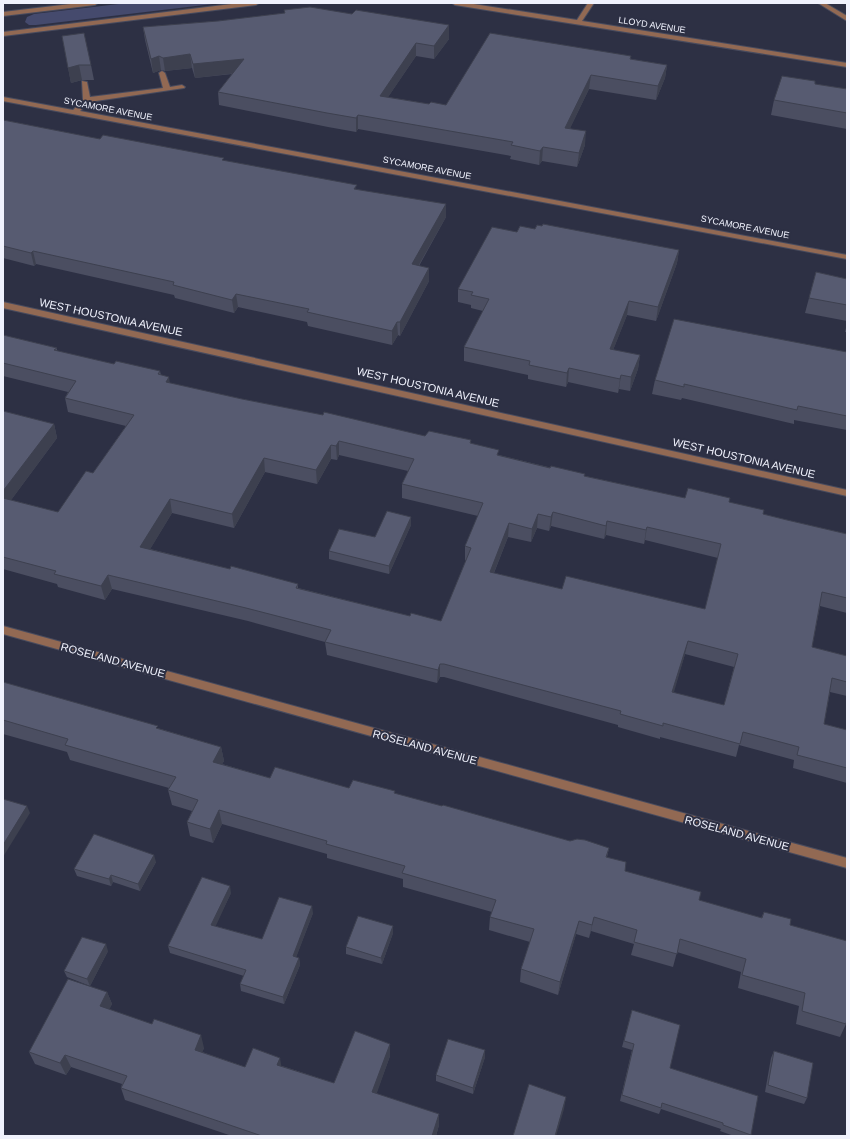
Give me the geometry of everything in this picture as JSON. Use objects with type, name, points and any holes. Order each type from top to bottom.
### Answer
[{"type":"street","points":[[3,14],[36,7],[95,3]]},
{"type":"street","points":[[3,34],[256,3]]},
{"type":"street","name":"LLOYD AVENUE","points":[[455,3],[847,65]]},
{"type":"street","points":[[578,23],[591,3]]},
{"type":"street","points":[[821,3],[847,19]]},
{"type":"street","points":[[162,73],[167,89]]},
{"type":"street","points":[[84,82],[87,100]]},
{"type":"street","points":[[75,112],[87,100],[182,87]]},
{"type":"street","name":"SYCAMORE AVENUE","points":[[3,99],[847,256]]},
{"type":"street","name":"WEST HOUSTONIA AVENUE","points":[[3,305],[847,493]]},
{"type":"street","name":"ROSELAND AVENUE","points":[[3,630],[847,863]]},
{"type":"shaded area","points":[[127,3],[221,3],[36,25],[29,25],[25,22],[27,17],[34,14]]},
{"type":"building","points":[[310,7],[352,14],[356,10],[449,25],[434,46],[416,43],[380,96],[429,104],[431,102],[446,105],[490,33],[631,56],[630,59],[667,65],[658,86],[591,75],[565,128],[586,131],[579,153],[543,147],[540,151],[511,145],[513,142],[358,115],[356,118],[218,92],[244,59],[193,64],[190,54],[163,58],[159,56],[151,59],[143,27],[218,21],[285,13],[284,10]]},
{"type":"building","points":[[84,33],[91,65],[79,65],[68,68],[62,36]]},
{"type":"building","points":[[782,76],[815,81],[815,84],[847,89],[847,113],[774,100]]},
{"type":"building","points":[[3,120],[100,139],[103,135],[224,158],[222,160],[357,185],[354,189],[446,204],[412,264],[429,268],[400,322],[397,322],[392,331],[307,312],[309,309],[236,294],[232,300],[173,285],[174,282],[33,251],[31,253],[3,246]]},
{"type":"building","points":[[543,224],[679,250],[658,307],[629,301],[610,349],[640,355],[631,377],[621,375],[620,379],[569,368],[567,373],[529,365],[530,361],[464,347],[489,299],[471,295],[473,292],[458,289],[492,227],[517,232],[520,226],[535,229],[537,225],[542,226]]},
{"type":"building","points":[[816,272],[847,279],[847,305],[809,298]]},
{"type":"building","points":[[674,319],[847,352],[847,416],[798,406],[797,410],[684,384],[684,387],[655,380]]},
{"type":"building","points":[[3,335],[57,348],[54,350],[114,364],[116,361],[160,371],[158,374],[169,377],[166,382],[323,415],[324,412],[425,436],[429,431],[471,440],[470,443],[499,450],[497,455],[550,468],[551,466],[585,474],[584,476],[685,498],[688,488],[730,498],[729,502],[764,510],[763,514],[847,534],[847,598],[822,592],[812,647],[847,656],[847,682],[832,678],[824,724],[847,730],[847,768],[797,755],[799,747],[743,732],[740,744],[663,723],[663,726],[620,714],[621,711],[444,664],[440,664],[438,670],[325,642],[331,630],[246,608],[108,575],[101,586],[54,574],[56,571],[3,557],[3,498],[58,512],[86,471],[93,473],[134,415],[65,398],[76,381],[3,363]],"holes":[[[339,441],[414,459],[402,484],[483,503],[465,546],[471,548],[441,621],[411,613],[410,616],[296,588],[298,584],[231,566],[230,569],[140,547],[170,499],[232,514],[264,458],[316,470],[331,445],[336,446]],[[553,512],[606,526],[607,521],[646,530],[647,527],[721,544],[705,609],[566,576],[562,589],[490,572],[509,523],[532,529],[538,514],[551,517]],[[688,641],[738,654],[724,705],[672,692]]]},
{"type":"building","points":[[3,411],[54,424],[3,491]]},
{"type":"building","points":[[387,511],[411,517],[389,566],[329,551],[339,529],[375,537]]},
{"type":"building","points":[[3,682],[158,726],[156,728],[221,747],[213,762],[270,778],[275,767],[349,788],[353,780],[395,791],[394,793],[442,806],[443,805],[570,841],[577,839],[585,840],[609,848],[606,857],[626,862],[625,871],[701,892],[699,900],[762,918],[764,912],[791,919],[790,925],[847,941],[846,1024],[802,1011],[805,993],[742,975],[746,959],[680,939],[677,954],[634,942],[637,930],[594,917],[592,925],[579,921],[560,982],[521,969],[534,929],[490,917],[496,900],[402,873],[405,866],[326,844],[327,841],[219,810],[210,829],[187,822],[198,800],[168,790],[176,777],[65,745],[68,739],[3,720]]},
{"type":"building","points":[[3,799],[27,806],[3,845]]},
{"type":"building","points":[[94,834],[154,855],[138,884],[111,875],[109,879],[74,869]]},
{"type":"building","points":[[202,877],[230,886],[211,925],[262,939],[279,897],[312,906],[293,956],[299,958],[283,997],[240,984],[246,970],[168,946]]},
{"type":"building","points":[[358,916],[393,926],[381,958],[346,947]]},
{"type":"building","points":[[82,937],[106,944],[87,979],[64,971]]},
{"type":"building","points":[[68,979],[107,992],[100,1006],[152,1024],[154,1019],[201,1035],[195,1050],[245,1067],[253,1048],[280,1058],[277,1065],[334,1083],[355,1031],[390,1044],[372,1092],[439,1114],[432,1136],[262,1136],[121,1088],[127,1076],[65,1055],[60,1063],[29,1052]]},
{"type":"building","points":[[632,1010],[680,1025],[670,1068],[758,1096],[751,1135],[723,1125],[723,1123],[662,1103],[661,1108],[622,1095],[634,1044],[624,1041]]},
{"type":"building","points":[[448,1039],[485,1050],[473,1088],[436,1075]]},
{"type":"building","points":[[774,1051],[813,1063],[807,1098],[768,1085]]},
{"type":"building","points":[[529,1084],[566,1097],[555,1136],[513,1136]]}]
